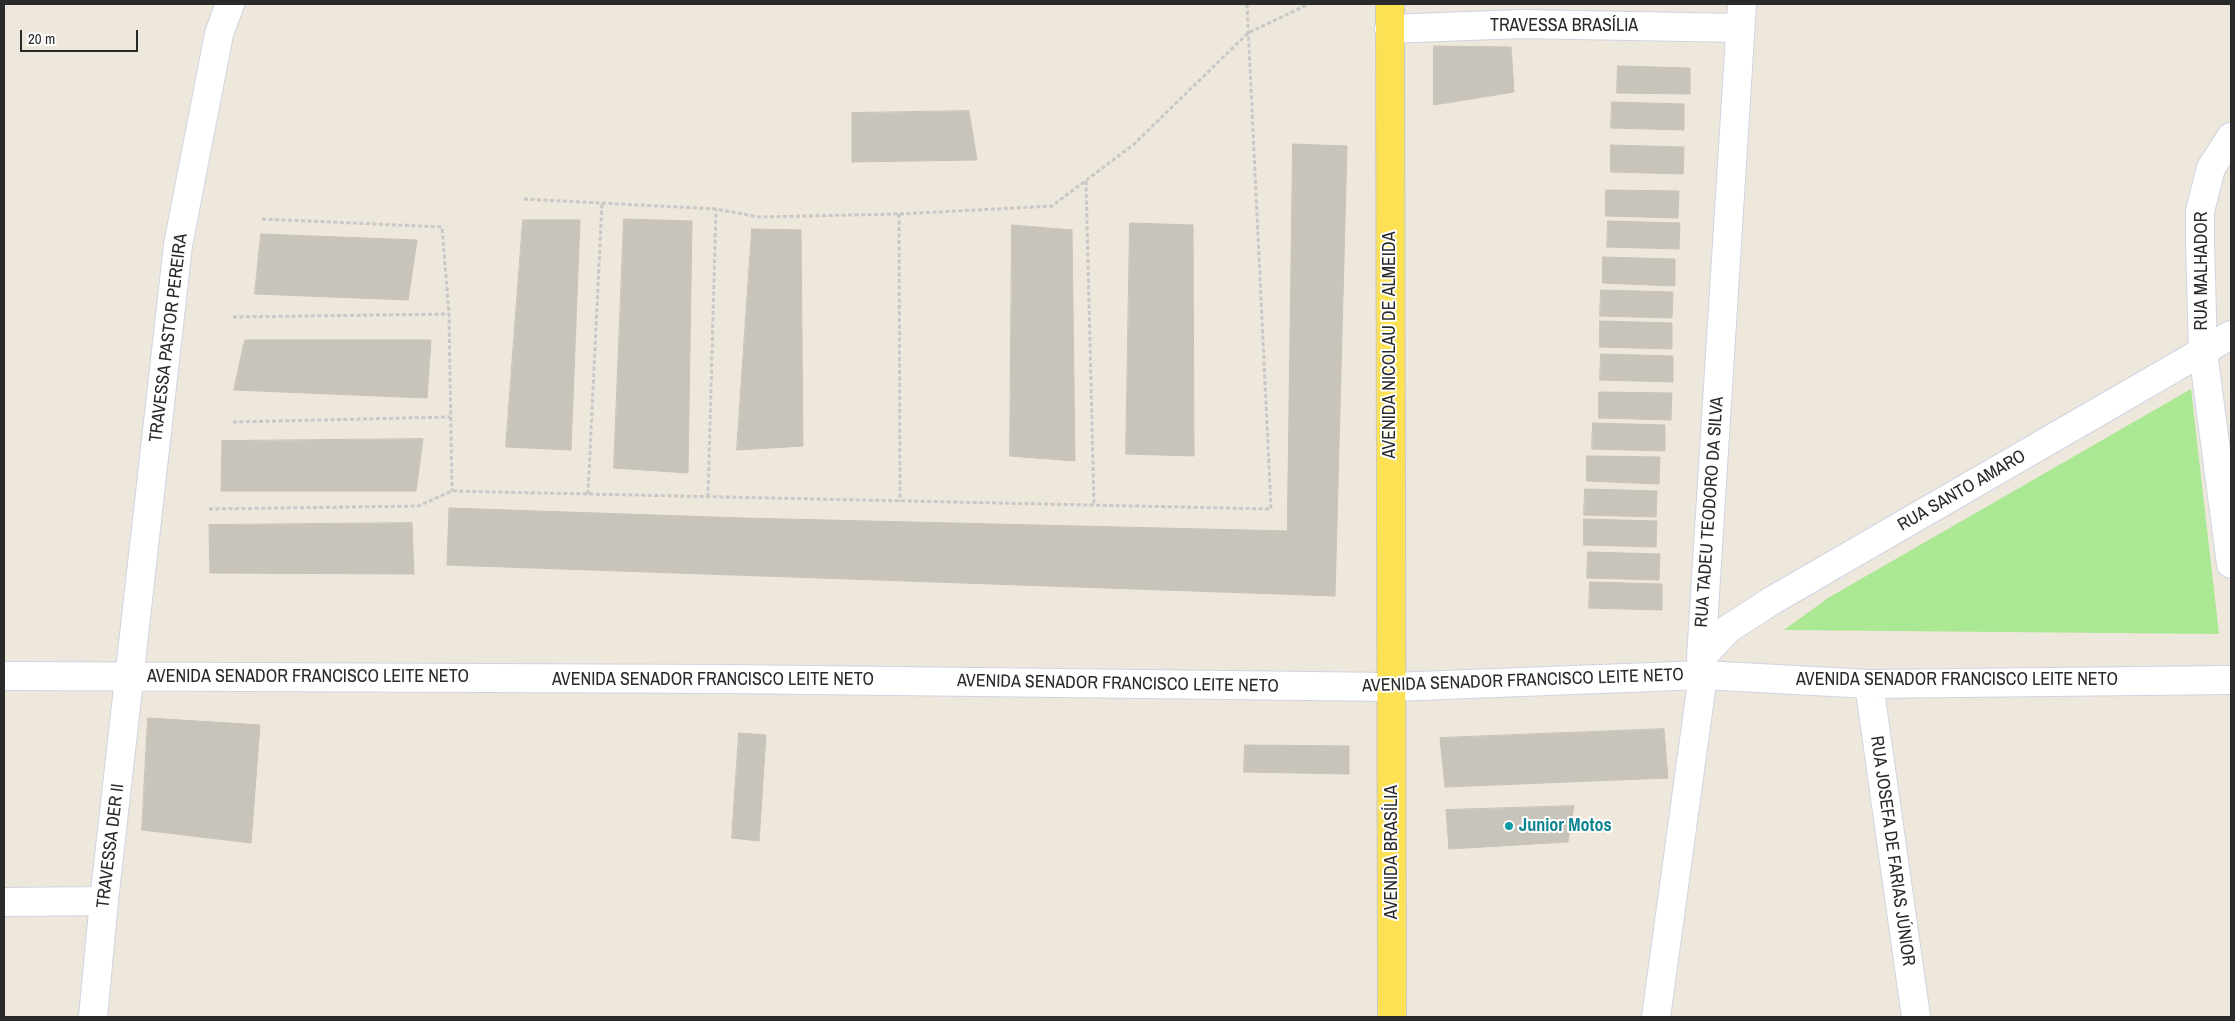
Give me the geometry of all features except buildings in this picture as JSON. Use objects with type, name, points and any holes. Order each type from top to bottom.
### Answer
[{"type":"main road","name":"AVENIDA NICOLAU DE ALMEIDA","points":[[1389,16],[1392,687]]},
{"type":"main road","name":"AVENIDA BRASÍLIA","points":[[1392,687],[1392,1017]]},
{"type":"street","name":"TRAVESSA PASTOR PEREIRA","points":[[130,676],[178,245],[219,34],[230,4]]},
{"type":"street","name":"TRAVESSA BRASÍLIA","points":[[1389,16],[1521,24],[1741,16]]},
{"type":"street","name":"RUA TADEU TEODORO DA SILVA","points":[[1656,1017],[1702,666],[1741,16]]},
{"type":"street","name":"RUA MALHADOR","points":[[2231,137],[2211,168],[2200,211],[2203,352],[2231,564]]},
{"type":"street","name":"RUA SANTO AMARO","points":[[1702,666],[1728,629],[1773,600],[2231,335]]},
{"type":"street","name":"AVENIDA SENADOR FRANCISCO LEITE NETO","points":[[4,676],[747,679],[1392,687],[1702,666],[1868,684],[2231,680]]},
{"type":"street","name":"TRAVESSA DER II","points":[[93,1017],[104,901],[130,676]]},
{"type":"street","name":"RUA JOSEFA DE FARIAS JÚNIOR","points":[[1868,684],[1916,1017]]},
{"type":"street","points":[[4,902],[104,901]]},
{"type":"path","points":[[209,509],[418,506],[452,491],[1271,509],[1247,4]]},
{"type":"path","points":[[524,199],[716,209],[759,217],[899,214],[1052,206],[1133,145],[1248,33],[1308,4]]},
{"type":"path","points":[[1086,181],[1094,505]]},
{"type":"path","points":[[588,494],[602,203]]},
{"type":"path","points":[[708,497],[716,209]]},
{"type":"path","points":[[899,214],[900,501]]},
{"type":"path","points":[[262,219],[442,227],[449,314],[452,491]]},
{"type":"path","points":[[232,317],[449,314]]},
{"type":"path","points":[[233,422],[450,417]]},
{"type":"green space","points":[[2191,389],[2219,634],[1784,630],[1828,598]]},
{"type":"place","name":"Junior Motos","points":[[1509,826]]}]
